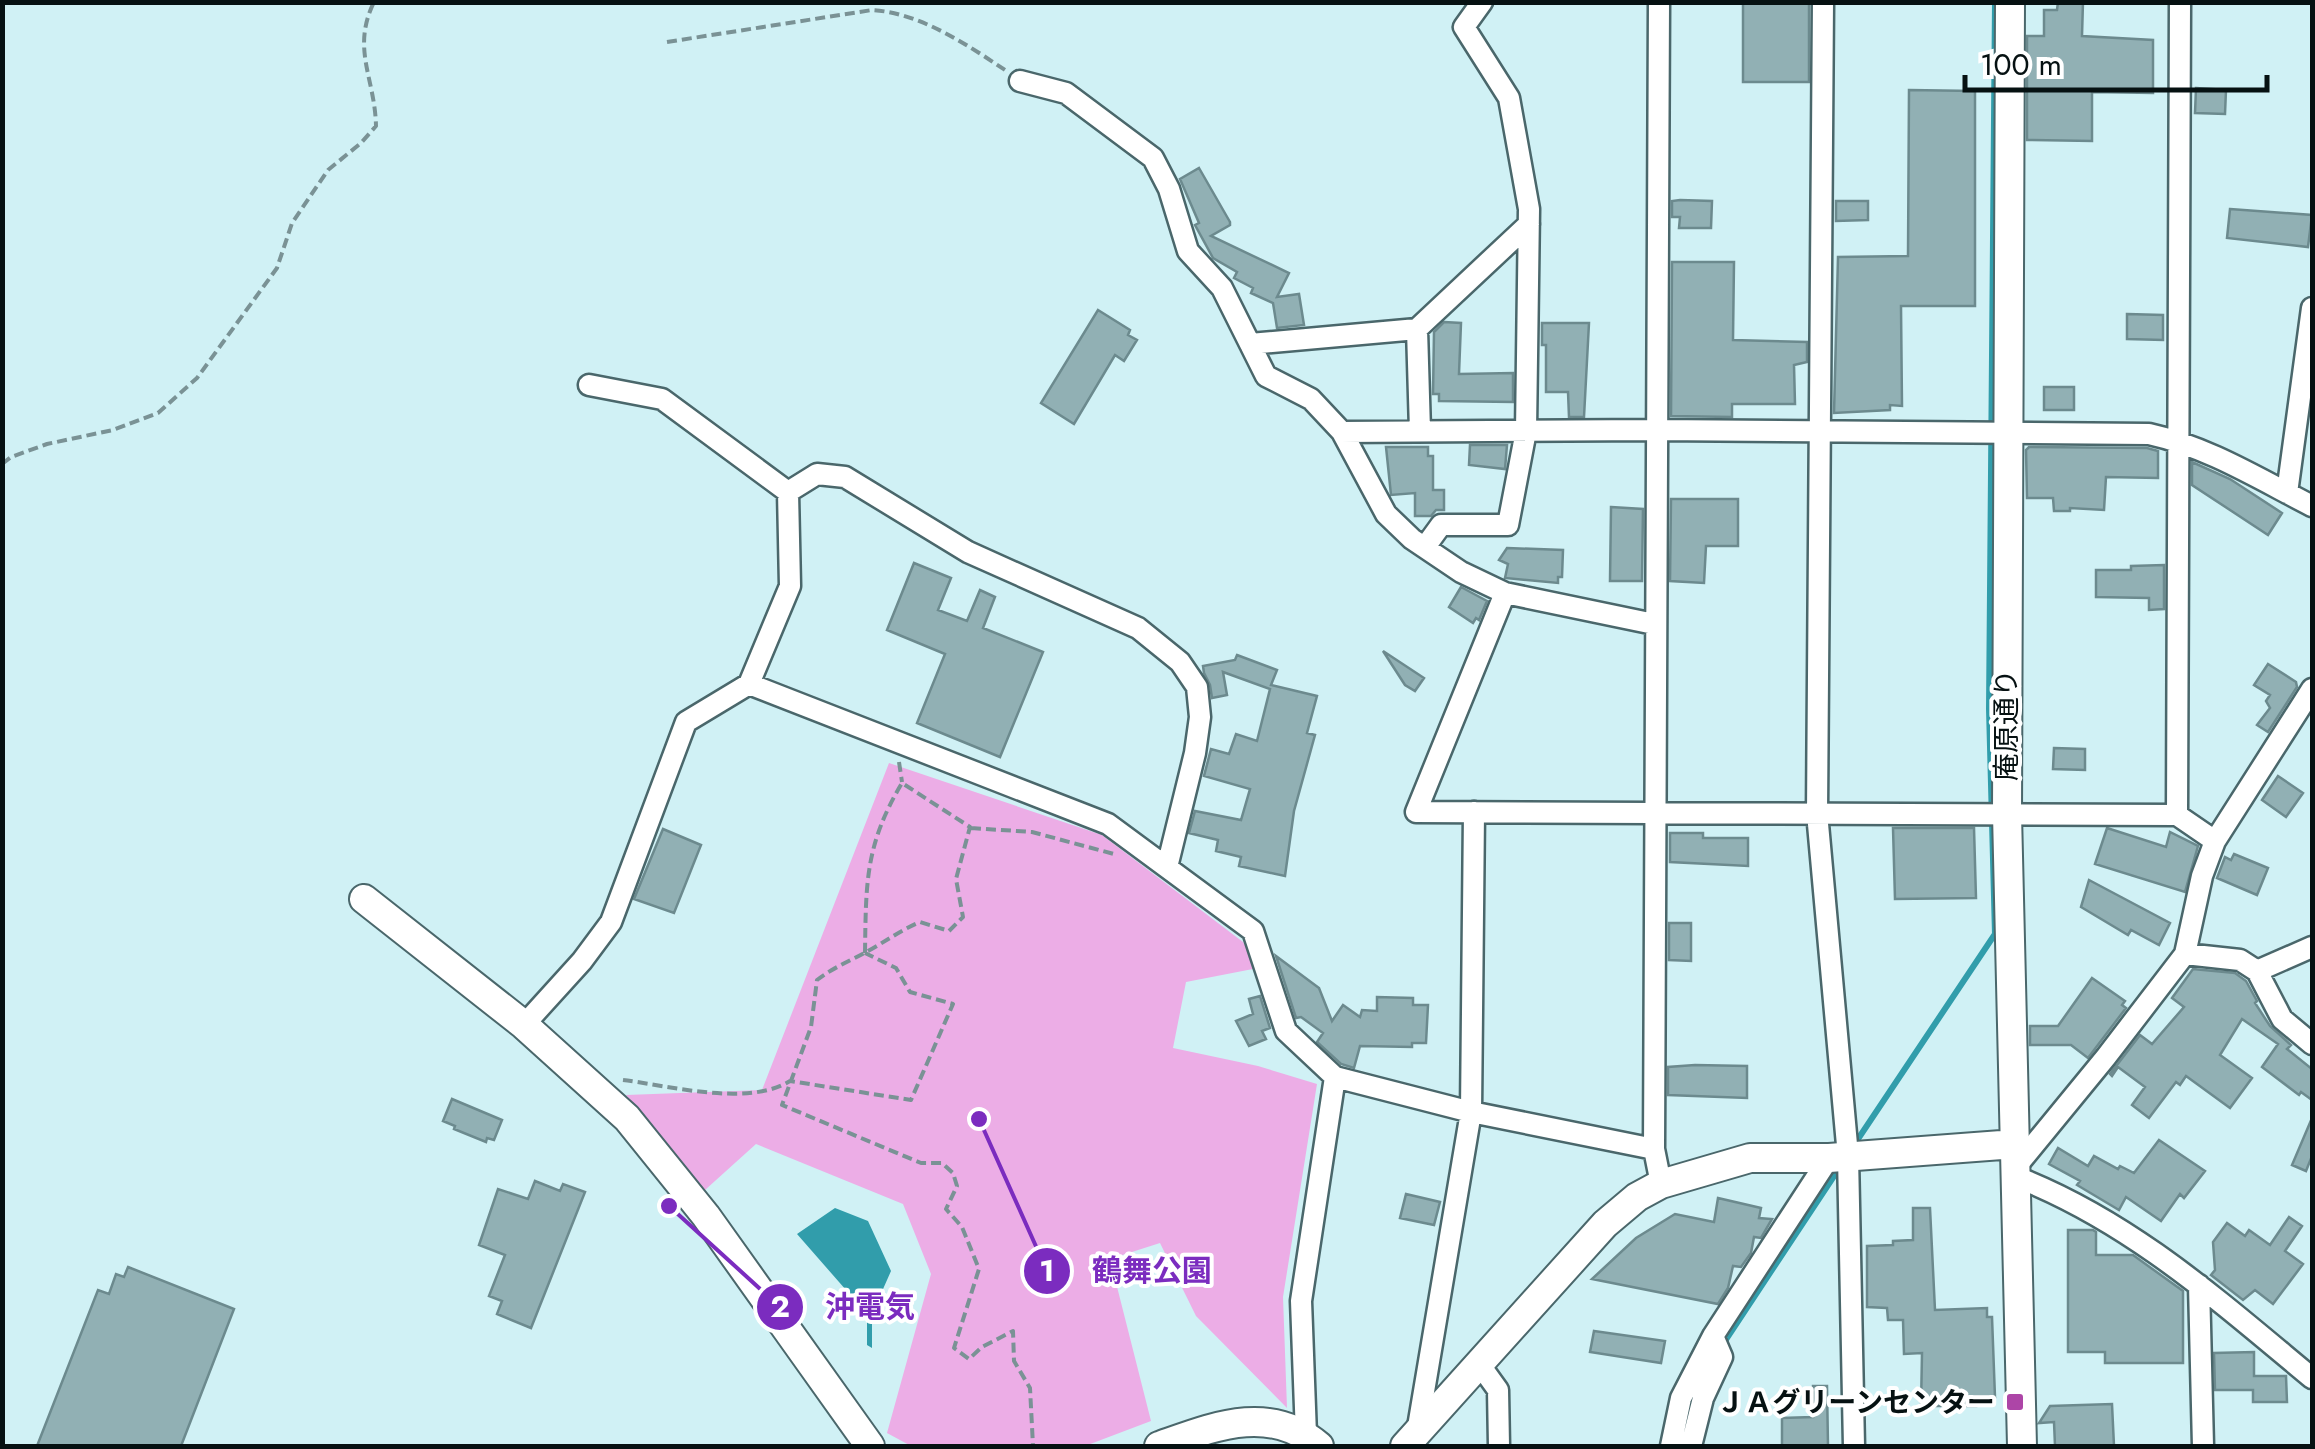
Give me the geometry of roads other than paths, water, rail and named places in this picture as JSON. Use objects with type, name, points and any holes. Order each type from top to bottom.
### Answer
[{"type":"street","points":[[1425,547],[1441,526],[1508,526],[1526,430],[1529,209],[1509,98],[1464,27],[1482,2]]},
{"type":"street","points":[[1659,2],[1654,1149],[1661,1184]]},
{"type":"street","points":[[1823,2],[1817,813],[1854,1446]]},
{"type":"street","name":"庵原通り","points":[[2010,2],[2006,814],[2022,1446]]},
{"type":"street","points":[[2177,815],[2180,2]]},
{"type":"street","points":[[1020,81],[1066,93],[1153,158],[1169,190],[1188,251],[1222,288],[1266,376],[1311,399],[1342,432],[1386,514],[1461,572],[1505,593],[1654,624]]},
{"type":"street","points":[[1250,344],[1417,329],[1529,224]]},
{"type":"street","points":[[2287,493],[2312,308]]},
{"type":"street","points":[[1417,329],[1420,431]]},
{"type":"street","points":[[588,385],[662,400],[788,492]]},
{"type":"street","points":[[1342,432],[2149,434],[2178,440],[2312,506]]},
{"type":"street","points":[[788,492],[818,474],[846,477],[968,552],[1138,628],[1180,662],[1197,687],[1200,717],[1167,868]]},
{"type":"street","points":[[524,1026],[582,961],[610,922],[686,722],[750,684],[790,586],[788,492]]},
{"type":"street","points":[[1505,593],[1416,812],[2177,815],[2215,841]]},
{"type":"street","points":[[750,684],[1108,824],[1253,931],[1286,1031],[1336,1077],[1471,1112],[1654,1149]]},
{"type":"street","points":[[2015,1163],[2185,954],[2202,876],[2215,841],[2312,689]]},
{"type":"street","points":[[1408,1444],[1471,1112],[1474,812]]},
{"type":"street","points":[[364,898],[524,1026],[627,1118],[706,1216],[870,1446]]},
{"type":"street","points":[[2257,970],[2312,948]]},
{"type":"street","points":[[2185,954],[2240,960],[2257,970],[2282,1018],[2312,1044]]},
{"type":"street","points":[[1159,1446],[1232,1422],[1262,1422],[1312,1441],[1300,1301],[1336,1077]]},
{"type":"street","points":[[1671,1446],[1682,1398],[1712,1336],[1839,1157]]},
{"type":"street","points":[[1408,1444],[1605,1224],[1637,1197],[1661,1184],[1750,1158],[2015,1163],[2055,1192],[2124,1230],[2200,1284],[2312,1378]]},
{"type":"street","points":[[2200,1284],[2203,1446]]},
{"type":"street","points":[[1691,1446],[1703,1398],[1722,1358],[1712,1336]]},
{"type":"street","points":[[1480,1365],[1498,1390],[1499,1446]]},
{"type":"water","points":[[835,1208],[868,1221],[891,1271],[872,1314],[872,1348],[867,1345],[867,1314],[797,1234]]},
{"type":"waterway","points":[[1852,1148],[1995,934],[1989,709],[1995,2]]},
{"type":"waterway","points":[[1723,1344],[1840,1167]]},
{"type":"place","name":"鶴舞公園","points":[[979,1119]]},
{"type":"place","name":"沖電気","points":[[669,1206]]},
{"type":"place","name":"ＪＡグリーンセンター","points":[[2015,1402]]}]
